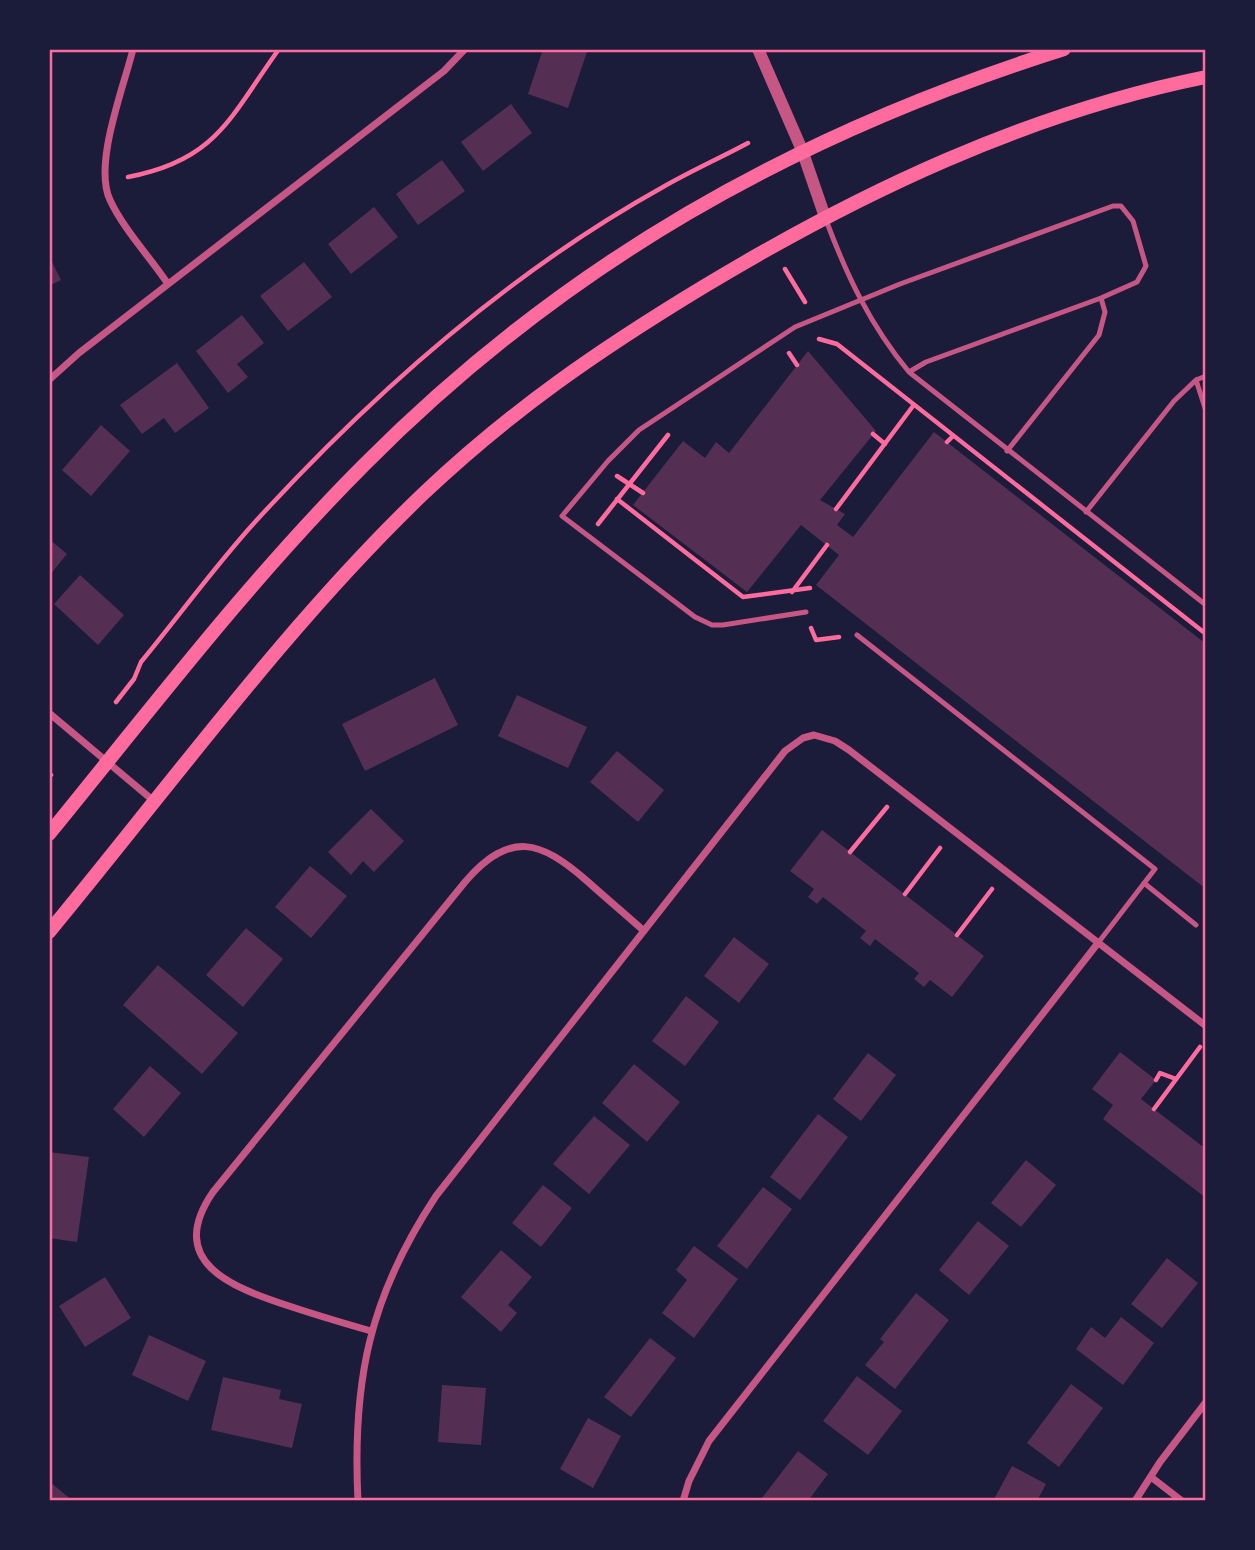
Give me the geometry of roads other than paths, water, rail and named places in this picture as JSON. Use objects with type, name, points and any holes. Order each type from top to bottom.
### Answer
[{"type":"main road","points":[[49,834],[312,518],[442,392],[551,303],[622,254],[730,187],[802,150],[909,103],[1063,49]]},
{"type":"main road","points":[[49,932],[300,625],[359,559],[495,428],[567,373],[652,318],[825,217],[1024,127],[1145,90],[1206,77]]},
{"type":"street","points":[[133,49],[107,153],[105,180],[116,211],[168,284]]},
{"type":"street","points":[[49,380],[168,284],[444,71],[465,49]]},
{"type":"street","points":[[758,49],[802,150],[825,217]]},
{"type":"street","points":[[49,713],[155,802]]},
{"type":"street","points":[[358,1501],[356,1419],[371,1331],[397,1261],[436,1196],[785,751],[803,738],[814,735],[835,741],[849,750],[1206,1026]]},
{"type":"street","points":[[371,1331],[251,1293],[216,1274],[202,1258],[196,1237],[198,1216],[213,1192],[465,881],[493,855],[520,845],[530,845],[554,856],[644,931]]},
{"type":"street","points":[[683,1501],[689,1481],[709,1441],[1098,943]]},
{"type":"street","points":[[1135,1501],[1206,1402]]},
{"type":"street","points":[[1151,1477],[1182,1501]]},
{"type":"lane","points":[[806,612],[712,625],[695,617],[562,516],[608,461],[660,414],[795,327],[859,300],[1113,206],[1121,206],[1133,221],[1146,266],[1137,282],[1101,298],[926,362],[909,372]]},
{"type":"lane","points":[[825,217],[859,300],[878,332],[909,372],[1206,605]]},
{"type":"lane","points":[[1007,451],[1099,335],[1105,312],[1101,298]]},
{"type":"lane","points":[[1086,512],[1174,401],[1196,380],[1206,376]]},
{"type":"lane","points":[[1196,380],[1206,411]]},
{"type":"lane","points":[[857,635],[1155,869],[1098,943]]},
{"type":"lane","points":[[1144,883],[1196,925]]}]
